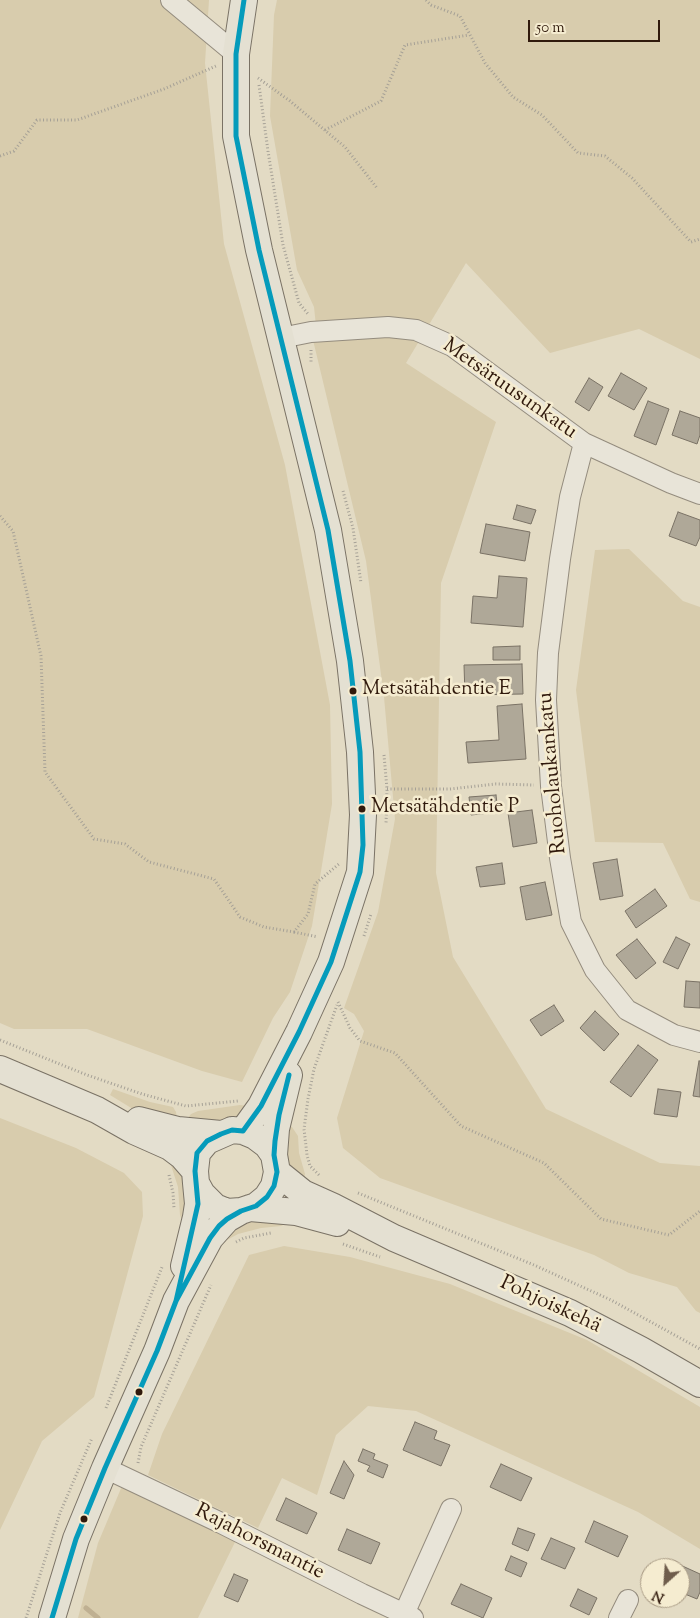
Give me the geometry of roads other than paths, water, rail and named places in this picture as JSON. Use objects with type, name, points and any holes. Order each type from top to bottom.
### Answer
[{"type":"main road","points":[[178,1128],[182,1156],[195,1177],[202,1194],[215,1207],[227,1212],[245,1209],[256,1206],[267,1197],[274,1186],[276,1164],[275,1141],[270,1110],[299,1032],[331,962],[360,872],[363,845],[360,752],[348,652],[328,530],[259,250],[236,136],[243,67],[244,0]]},
{"type":"main road","points":[[0,1069],[96,1110],[178,1128],[255,1136],[267,1145],[276,1164]]},
{"type":"main road","points":[[52,1618],[76,1539],[105,1468],[157,1352],[176,1301],[198,1204],[195,1177],[197,1153],[206,1141],[232,1133],[270,1110]]},
{"type":"main road","name":"Pohjoiskehä","points":[[276,1164],[302,1194],[332,1206],[388,1248]]},
{"type":"main road","points":[[176,1301],[210,1238],[227,1219],[245,1209]]},
{"type":"main road","name":"Pohjoiskehä","points":[[245,1209],[296,1212],[388,1248],[570,1313],[641,1350],[700,1384]]},
{"type":"street","points":[[171,0],[243,67]]},
{"type":"street","name":"Metsäruusunkatu","points":[[280,338],[311,332],[388,327],[416,330],[452,346],[584,442],[671,483],[700,494]]},
{"type":"street","name":"Ruoholaukankatu","points":[[584,442],[570,498],[548,653],[546,700],[552,786],[560,858],[571,922],[595,970],[627,1010],[674,1034],[700,1042]]},
{"type":"street","name":"Rajahorsmantie","points":[[105,1468],[409,1616]]},
{"type":"street","points":[[409,1616],[451,1509]]},
{"type":"street","points":[[619,1618],[628,1600]]},
{"type":"waterway","points":[[86,1608],[98,1618]]},
{"type":"place","name":"Metsätähdentie E","points":[[353,691]]},
{"type":"place","name":"Metsätähdentie P","points":[[362,809]]}]
